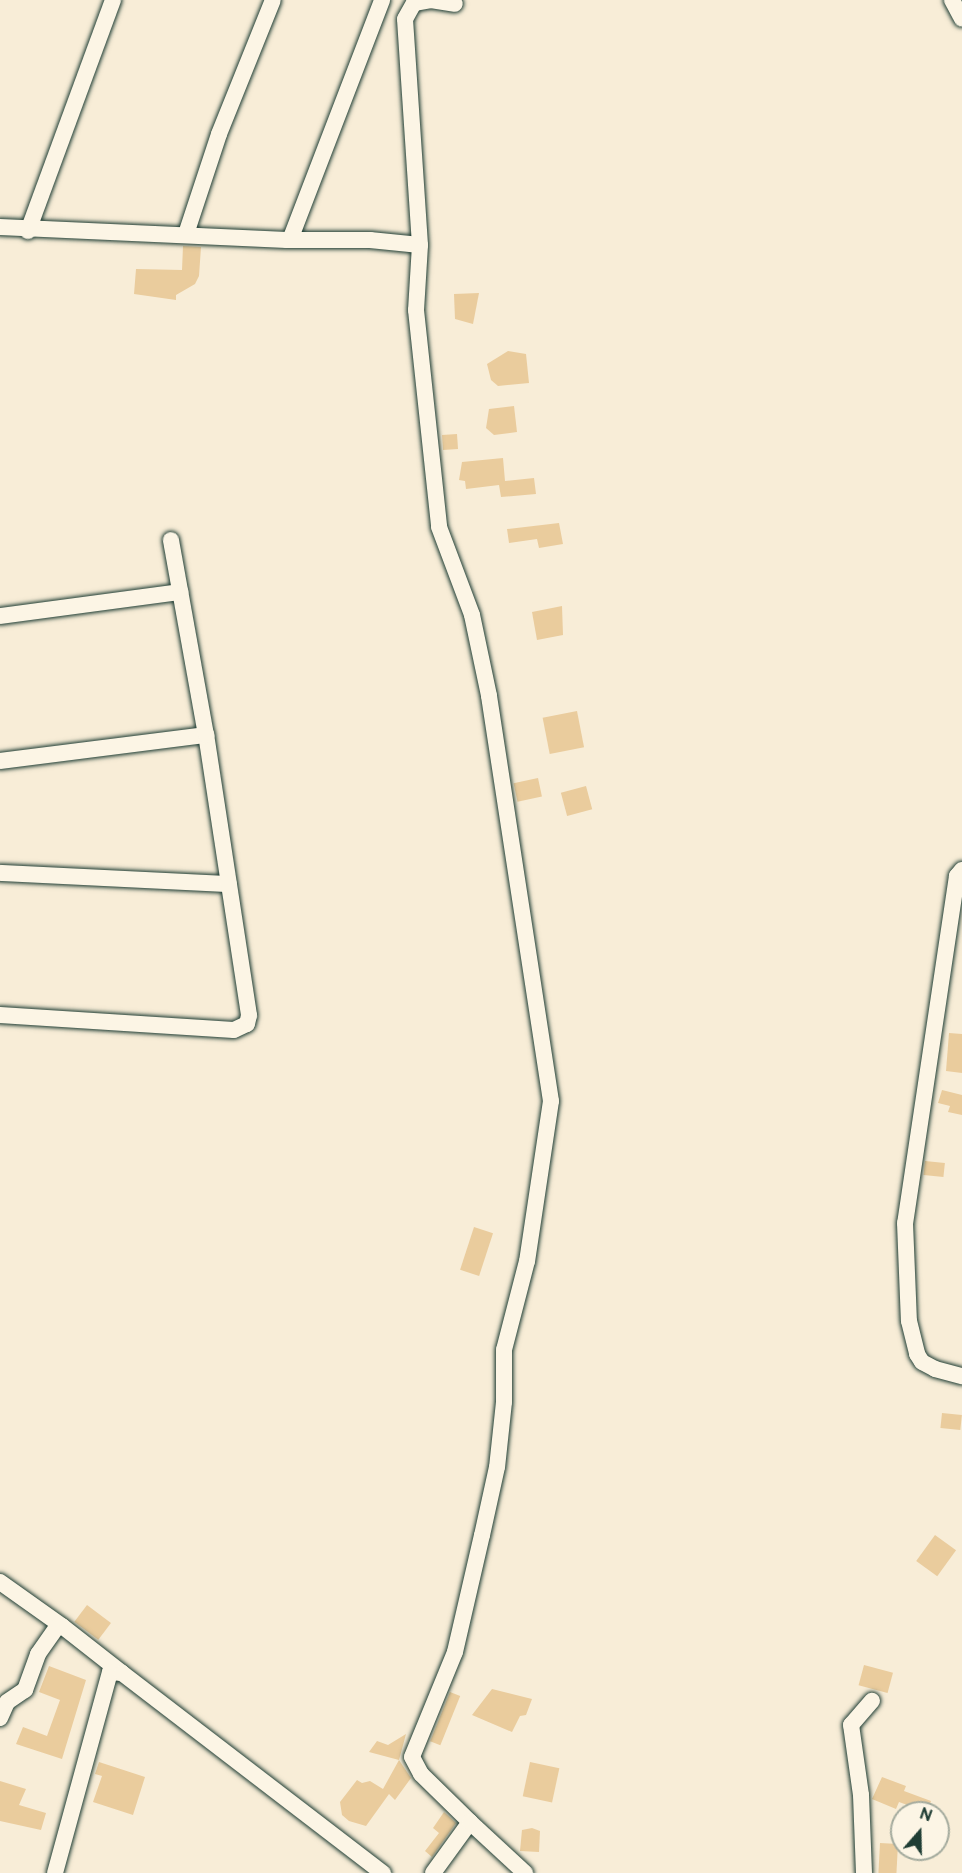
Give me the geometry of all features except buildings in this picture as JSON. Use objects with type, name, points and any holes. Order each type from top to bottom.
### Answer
[{"type":"street","points":[[28,231],[113,0]]},
{"type":"street","points":[[186,234],[219,134],[273,0]]},
{"type":"street","points":[[290,240],[382,0]]},
{"type":"street","points":[[455,4],[431,0],[414,3],[405,19],[420,245],[416,310],[439,527],[472,615],[489,696],[551,1101],[527,1261],[504,1350],[504,1402],[487,1512],[455,1652],[412,1757],[422,1774],[525,1873]]},
{"type":"street","points":[[952,0],[962,19]]},
{"type":"street","points":[[0,227],[28,231],[186,234],[290,240],[370,240],[420,245]]},
{"type":"street","points":[[0,1015],[234,1030],[247,1024],[229,884],[206,735],[171,540]]},
{"type":"street","points":[[0,616],[180,592]]},
{"type":"street","points":[[0,761],[206,735]]},
{"type":"street","points":[[962,870],[957,876],[905,1222],[909,1321],[917,1354],[922,1362],[934,1369],[962,1376]]},
{"type":"street","points":[[0,873],[229,884]]},
{"type":"street","points":[[0,1582],[62,1626],[383,1873]]},
{"type":"street","points":[[0,1718],[7,1702],[25,1690],[38,1654],[56,1628],[62,1626]]},
{"type":"street","points":[[55,1873],[110,1672],[122,1673]]},
{"type":"street","points":[[864,1873],[861,1795],[851,1725],[872,1701]]},
{"type":"street","points":[[433,1873],[470,1822]]}]
